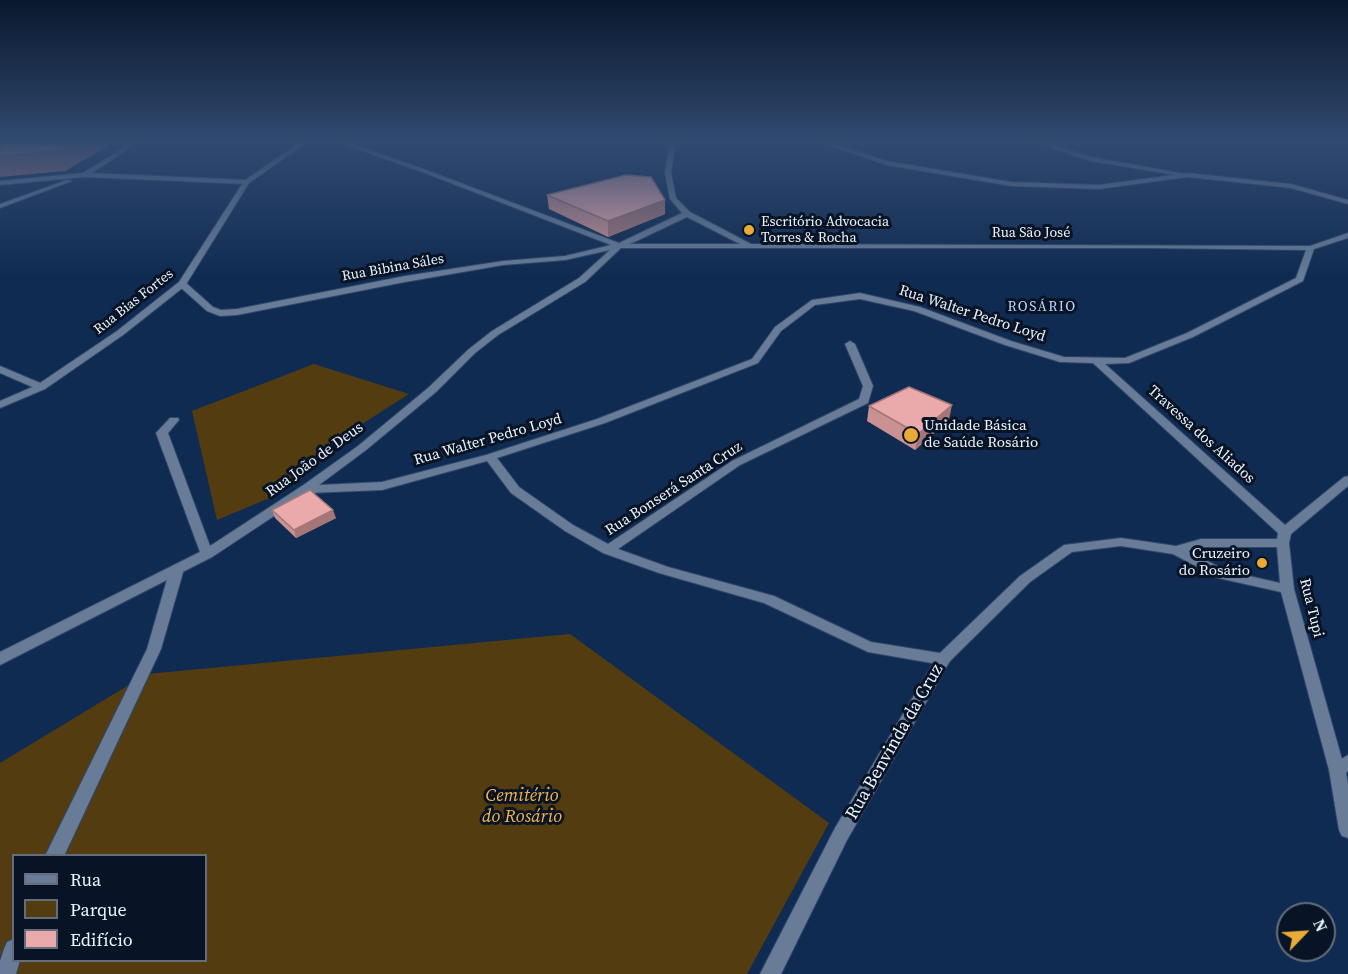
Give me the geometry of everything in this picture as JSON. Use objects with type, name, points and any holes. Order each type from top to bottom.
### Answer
[{"type":"street","points":[[0,206],[54,186]]},
{"type":"street","name":"Rua Bias Fortes","points":[[0,405],[40,387],[120,333],[182,285],[243,186]]},
{"type":"street","points":[[465,186],[619,246],[687,214]]},
{"type":"street","points":[[671,186],[673,199],[687,214],[751,246]]},
{"type":"street","points":[[1083,186],[1103,186]]},
{"type":"street","points":[[1293,186],[1348,202]]},
{"type":"street","name":"Rua São José","points":[[619,246],[1311,248],[1348,235]]},
{"type":"street","name":"Rua Bibina Sáles","points":[[182,285],[210,309],[220,313],[237,312],[405,279],[503,263],[565,258],[619,246]]},
{"type":"street","name":"Rua João de Deus","points":[[0,659],[207,554],[306,489],[362,448],[432,390],[472,351],[495,333],[582,280],[619,246]]},
{"type":"street","name":"Rua Walter Pedro Loyd","points":[[306,489],[382,486],[490,457],[601,421],[755,361],[778,329],[812,303],[860,296],[917,309],[1008,343],[1063,360],[1126,361],[1190,335],[1300,279],[1311,248]]},
{"type":"street","name":"Rua Bonserá Santa Cruz","points":[[608,550],[736,464],[864,401],[868,386],[850,344]]},
{"type":"street","name":"Travessa dos Aliados","points":[[1095,361],[1284,537]]},
{"type":"street","points":[[0,369],[40,387]]},
{"type":"street","points":[[174,420],[162,433],[207,554]]},
{"type":"street","points":[[490,457],[515,490],[569,528],[608,550],[664,570],[769,599],[868,647],[943,659]]},
{"type":"street","points":[[1284,537],[1348,480]]},
{"type":"street","name":"Rua Benvinda da Cruz","points":[[1176,550],[1201,543],[1284,537]]},
{"type":"street","name":"Rua Tupi","points":[[1284,537],[1287,589],[1342,766],[1348,830]]},
{"type":"street","name":"Rua Benvinda da Cruz","points":[[770,974],[841,834],[943,659],[1025,579],[1069,548],[1121,542],[1176,550],[1223,575],[1287,589]]},
{"type":"street","points":[[54,854],[154,649],[177,569]]},
{"type":"street","points":[[6,974],[12,956]]},
{"type":"green space","points":[[314,364],[409,394],[329,445],[279,494],[217,520],[192,411]]},
{"type":"green space","name":"Cemitério do Rosário","points":[[570,634],[829,823],[747,974],[0,974],[0,763],[147,674]]},
{"type":"building","points":[[581,186],[657,186],[665,200],[608,221],[547,195]]},
{"type":"building","points":[[909,387],[952,405],[918,434],[869,406]]},
{"type":"building","points":[[310,490],[333,510],[294,530],[272,510]]},
{"type":"place","name":"Escritório Advocacia Torres & Rocha","points":[[749,230]]},
{"type":"place","name":"Unidade Básica de Saúde Rosário","points":[[911,435]]},
{"type":"place","name":"Cruzeiro do Rosário","points":[[1262,563]]},
{"type":"district","name":"ROSÁRIO","points":[[1042,307]]}]
